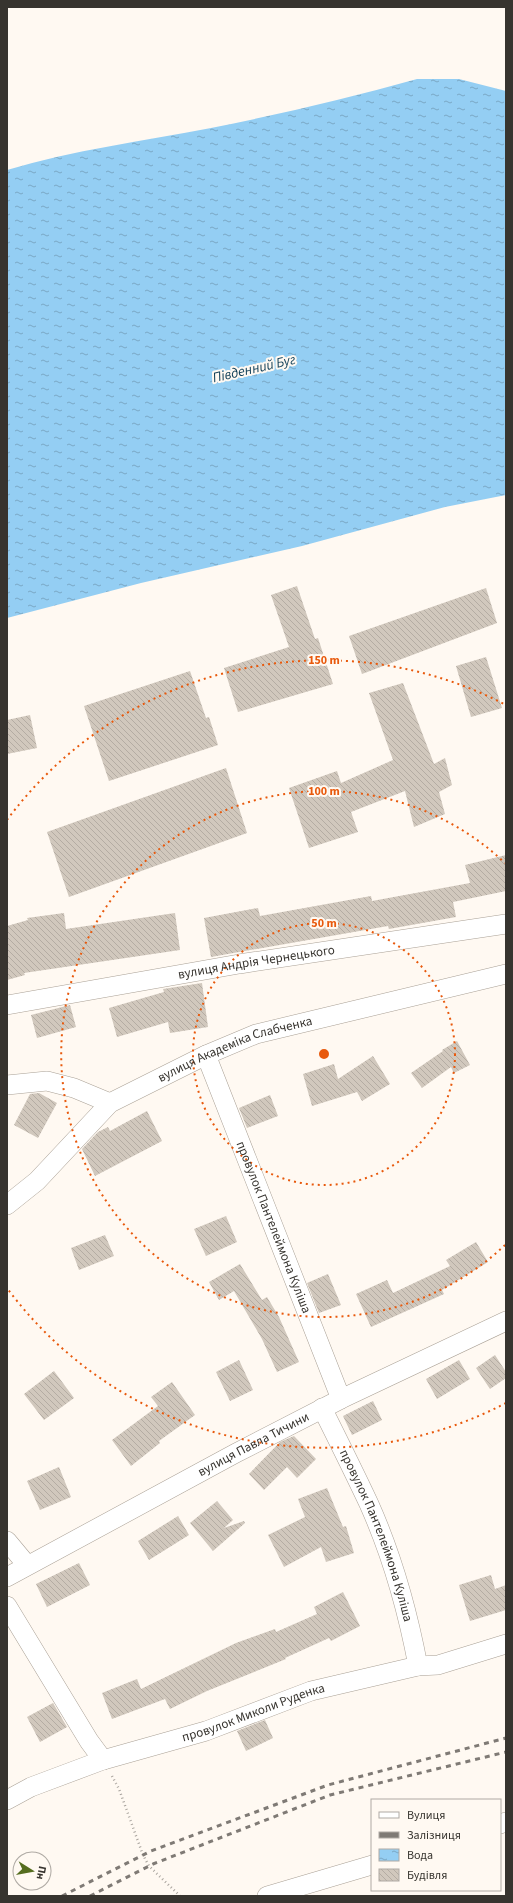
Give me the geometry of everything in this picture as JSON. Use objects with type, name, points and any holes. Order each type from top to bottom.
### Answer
[{"type":"street","name":"вулиця Андрія Чернецького","points":[[7,1004],[239,964],[506,924]]},
{"type":"street","name":"вулиця Академіка Слабченка","points":[[7,1204],[37,1182],[110,1103],[206,1055],[256,1034],[506,974]]},
{"type":"street","name":"провулок Пантелеймона Куліша","points":[[206,1055],[341,1398]]},
{"type":"street","points":[[7,1085],[47,1081],[74,1088],[110,1103]]},
{"type":"street","name":"вулиця Павла Тичини","points":[[7,1577],[341,1398],[506,1321]]},
{"type":"street","name":"провулок Пантелеймона Куліша","points":[[322,1408],[369,1505],[390,1561],[414,1646],[418,1666]]},
{"type":"street","points":[[7,1541],[27,1565]]},
{"type":"street","points":[[7,1606],[89,1741],[103,1760]]},
{"type":"street","name":"провулок Миколи Руденка","points":[[7,1800],[31,1787],[103,1760],[206,1731],[311,1691],[418,1666],[438,1665],[506,1644]]},
{"type":"street","points":[[267,1896],[371,1865]]},
{"type":"path","points":[[103,1760],[119,1789],[143,1855],[149,1866],[180,1896]]},
{"type":"water","name":"Південний Буг","points":[[417,79],[459,79],[506,91],[506,495],[445,507],[302,546],[141,583],[7,618],[7,170],[83,151],[263,117]]},
{"type":"building","points":[[297,586],[315,639],[318,638],[333,684],[238,712],[224,668],[289,647],[271,595]]},
{"type":"building","points":[[486,588],[497,623],[362,674],[349,636]]},
{"type":"building","points":[[486,657],[502,708],[471,717],[456,666]]},
{"type":"building","points":[[190,671],[206,718],[209,717],[218,745],[109,781],[84,706]]},
{"type":"building","points":[[403,683],[434,764],[445,758],[452,785],[439,792],[445,814],[414,827],[405,791],[351,812],[358,832],[309,848],[289,788],[337,771],[341,783],[393,760],[369,693]]},
{"type":"building","points":[[30,715],[37,748],[7,754],[7,720]]},
{"type":"building","points":[[226,768],[247,833],[69,897],[47,832]]},
{"type":"building","points":[[506,855],[506,891],[453,902],[456,917],[389,929],[388,926],[211,957],[204,918],[258,908],[260,916],[371,896],[372,901],[470,883],[465,865]]},
{"type":"building","points":[[64,913],[66,929],[175,913],[180,950],[24,973],[25,975],[7,980],[7,926],[28,920],[27,918]]},
{"type":"building","points":[[202,983],[208,1027],[170,1033],[168,1022],[117,1037],[109,1008],[164,992],[163,989]]},
{"type":"building","points":[[70,1005],[76,1027],[37,1038],[31,1015]]},
{"type":"building","points":[[457,1041],[470,1065],[454,1073],[451,1067],[422,1088],[411,1073]]},
{"type":"building","points":[[373,1056],[390,1084],[362,1101],[357,1092],[312,1106],[303,1074],[334,1064],[338,1079]]},
{"type":"building","points":[[39,1093],[57,1103],[38,1138],[14,1125],[30,1094]]},
{"type":"building","points":[[270,1095],[278,1116],[247,1128],[239,1108]]},
{"type":"building","points":[[147,1111],[162,1141],[95,1176],[82,1149],[98,1132],[108,1127],[110,1131]]},
{"type":"building","points":[[226,1216],[237,1242],[206,1256],[194,1229]]},
{"type":"building","points":[[105,1235],[114,1256],[79,1270],[71,1248]]},
{"type":"building","points":[[476,1242],[488,1262],[442,1290],[444,1294],[371,1327],[356,1294],[387,1280],[393,1293],[450,1266],[446,1260]]},
{"type":"building","points":[[240,1264],[262,1300],[267,1297],[279,1317],[299,1362],[277,1372],[262,1339],[234,1291],[219,1300],[209,1282]]},
{"type":"building","points":[[328,1274],[341,1305],[319,1313],[307,1283]]},
{"type":"building","points":[[495,1355],[506,1372],[506,1378],[490,1389],[476,1368]]},
{"type":"building","points":[[239,1360],[253,1390],[230,1401],[216,1372]]},
{"type":"building","points":[[459,1360],[470,1379],[437,1399],[426,1379]]},
{"type":"building","points":[[54,1371],[74,1398],[44,1420],[24,1394]]},
{"type":"building","points":[[172,1382],[195,1415],[159,1441],[160,1443],[131,1466],[112,1440],[158,1406],[151,1397]]},
{"type":"building","points":[[373,1401],[382,1420],[352,1435],[343,1416]]},
{"type":"building","points":[[294,1436],[316,1459],[297,1478],[287,1467],[264,1490],[249,1474],[280,1442]]},
{"type":"building","points":[[59,1467],[71,1497],[40,1510],[27,1481]]},
{"type":"building","points":[[327,1488],[343,1527],[346,1526],[354,1553],[326,1562],[321,1547],[284,1567],[268,1535],[305,1517],[298,1499]]},
{"type":"building","points":[[217,1501],[233,1520],[224,1528],[244,1521],[245,1523],[213,1551],[190,1523]]},
{"type":"building","points":[[178,1516],[189,1535],[149,1560],[138,1541]]},
{"type":"building","points":[[79,1563],[90,1585],[47,1607],[36,1584]]},
{"type":"building","points":[[491,1575],[495,1589],[506,1585],[506,1610],[470,1621],[459,1585]]},
{"type":"building","points":[[343,1592],[360,1626],[331,1641],[329,1638],[285,1658],[286,1659],[207,1691],[170,1709],[165,1699],[112,1719],[102,1693],[137,1679],[141,1689],[236,1643],[275,1629],[276,1632],[317,1614],[314,1607]]},
{"type":"building","points":[[53,1703],[67,1727],[40,1742],[27,1717]]},
{"type":"building","points":[[265,1720],[273,1738],[246,1751],[237,1731]]},
{"type":"railway","points":[[62,1896],[151,1851],[328,1785],[506,1738]]},
{"type":"railway","points":[[90,1896],[153,1864],[330,1795],[506,1752]]}]
